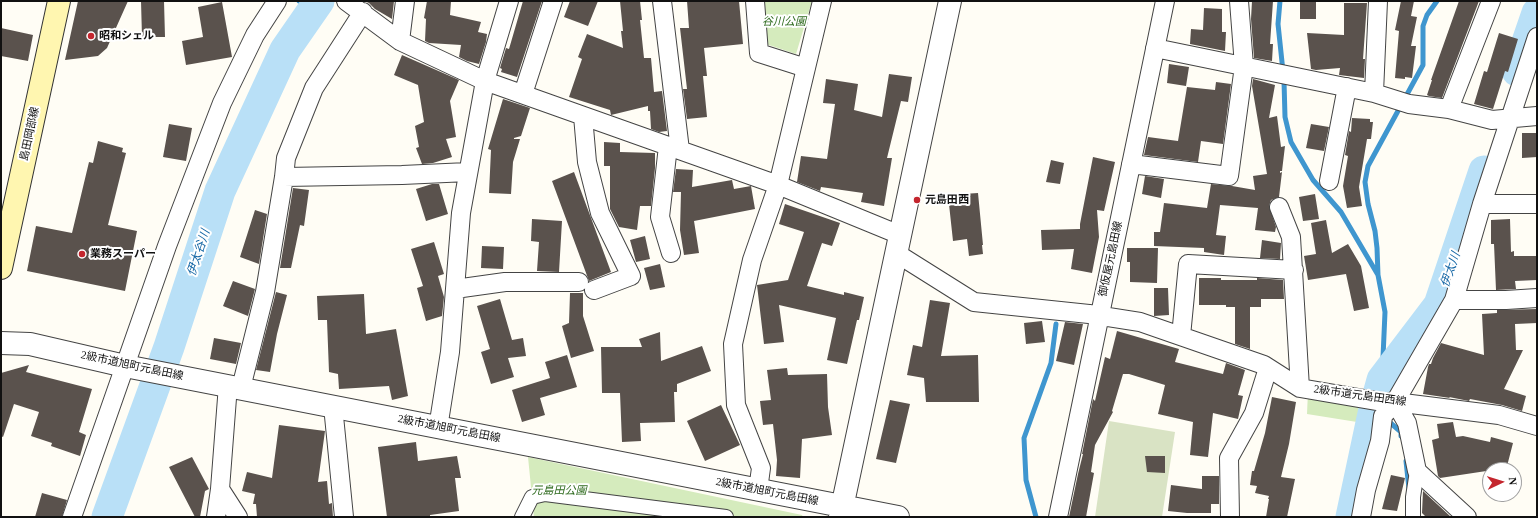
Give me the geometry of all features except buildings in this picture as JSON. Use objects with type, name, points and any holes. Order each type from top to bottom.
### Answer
[{"type":"main road","name":"島田岡部線","points":[[1,268],[59,1]]},
{"type":"street","points":[[72,517],[167,246],[222,103],[255,35],[277,1]]},
{"type":"street","name":"2級市道元島田西線","points":[[346,1],[363,12],[400,41],[485,81],[778,185],[898,244],[974,302],[1099,315],[1140,322],[1268,368],[1300,388],[1382,402],[1395,402],[1499,415],[1537,426]]},
{"type":"street","points":[[400,41],[406,1]]},
{"type":"street","points":[[438,428],[450,352],[460,213],[485,81],[508,1]]},
{"type":"street","points":[[523,94],[553,1]]},
{"type":"street","points":[[662,1],[674,148],[660,218],[671,253]]},
{"type":"street","points":[[754,1],[759,53],[806,68]]},
{"type":"street","points":[[758,490],[761,468],[736,405],[733,344],[752,260],[778,185],[822,1]]},
{"type":"street","points":[[841,512],[950,1]]},
{"type":"street","name":"御仮屋元島田線","points":[[1058,517],[1165,1]]},
{"type":"street","points":[[1131,164],[1229,176],[1244,66],[1239,1]]},
{"type":"street","points":[[1374,93],[1378,1]]},
{"type":"street","points":[[1449,109],[1491,1]]},
{"type":"street","points":[[216,517],[235,387],[265,292],[286,158],[314,88],[363,12]]},
{"type":"street","points":[[1361,517],[1366,490],[1380,441],[1383,416],[1395,402],[1454,300],[1482,204],[1502,119],[1537,37]]},
{"type":"street","points":[[1155,48],[1347,87],[1403,102],[1502,119],[1537,116]]},
{"type":"street","points":[[1329,181],[1347,87]]},
{"type":"street","points":[[455,289],[505,282],[587,286],[631,276],[600,213],[588,162],[582,116]]},
{"type":"street","points":[[284,176],[402,175],[468,172]]},
{"type":"street","points":[[1482,204],[1537,204]]},
{"type":"street","points":[[1279,206],[1291,237],[1300,388]]},
{"type":"street","points":[[1181,336],[1188,264],[1294,270]]},
{"type":"street","points":[[1454,300],[1506,300],[1537,298]]},
{"type":"street","name":"2級市道旭町元島田線","points":[[1,343],[30,344],[125,366],[758,490],[841,512],[898,517]]},
{"type":"street","points":[[1230,517],[1230,458],[1254,413],[1268,368]]},
{"type":"street","points":[[1395,402],[1407,424],[1417,471],[1413,517]]},
{"type":"street","points":[[333,406],[344,517]]},
{"type":"street","points":[[1417,471],[1467,517]]},
{"type":"street","points":[[220,489],[238,517]]},
{"type":"street","points":[[522,517],[532,497],[545,494],[726,517]]},
{"type":"green space","name":"谷川公園","points":[[762,1],[812,1],[796,54],[766,44]]},
{"type":"green space","points":[[1308,391],[1363,401],[1357,422],[1307,414]]},
{"type":"green space","points":[[1109,421],[1175,432],[1162,517],[1095,517]]},
{"type":"green space","name":"元島田公園","points":[[528,457],[802,515],[803,517],[534,517]]},
{"type":"waterway","points":[[299,1],[313,9]]},
{"type":"waterway","name":"伊太谷川","points":[[107,517],[169,347],[220,191],[285,50],[319,1]]},
{"type":"waterway","points":[[1280,1],[1278,24],[1284,81],[1285,117],[1291,142],[1313,180],[1341,212],[1378,275],[1385,312],[1382,380]]},
{"type":"waterway","points":[[1378,275],[1375,231],[1368,204],[1365,182],[1368,166],[1423,65],[1423,26],[1427,15],[1437,1]]},
{"type":"waterway","name":"伊太川","points":[[1517,71],[1537,13]]},
{"type":"waterway","name":"伊太川","points":[[1351,517],[1374,409],[1382,380],[1439,305],[1484,171]]},
{"type":"waterway","points":[[1036,517],[1026,480],[1024,438],[1051,363],[1056,324]]},
{"type":"waterway","points":[[1387,420],[1401,432],[1401,436]]},
{"type":"waterway","points":[[1406,461],[1409,489]]},
{"type":"place","name":"昭和シェル","points":[[91,36]]},
{"type":"place","name":"元島田西","points":[[917,200]]},
{"type":"place","name":"業務スーパー","points":[[82,254]]}]
